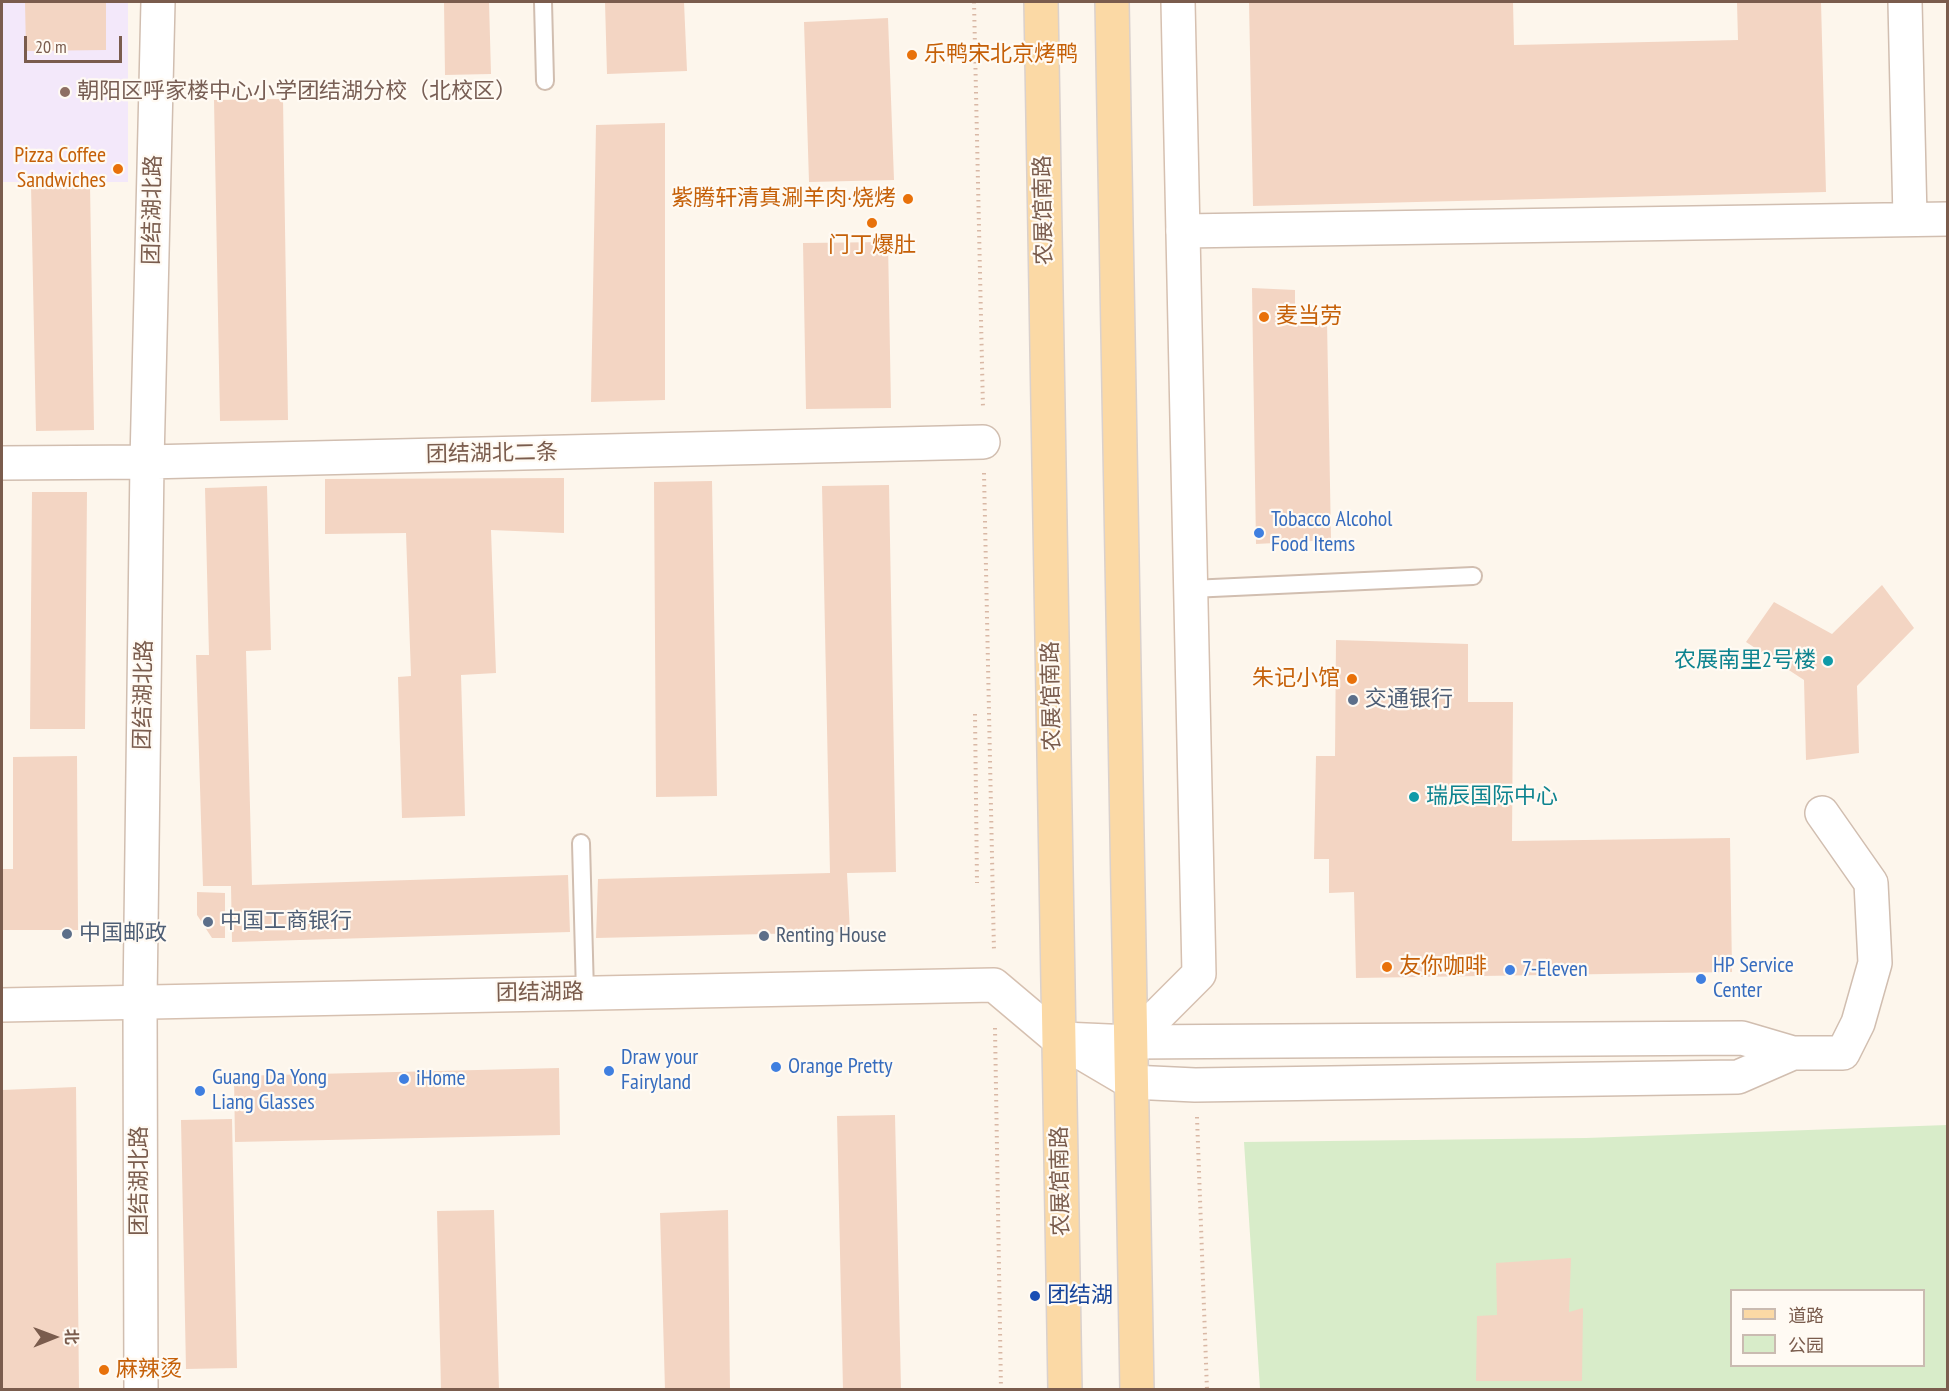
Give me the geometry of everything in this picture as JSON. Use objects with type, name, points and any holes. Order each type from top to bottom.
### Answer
[{"type":"main road","name":"农展馆南路","points":[[1041,2],[1065,1389]]},
{"type":"main road","points":[[1112,2],[1137,1389]]},
{"type":"street","name":"团结湖北路","points":[[141,1389],[140,1002],[147,462],[158,2]]},
{"type":"street","points":[[1131,1042],[1199,974],[1178,2]]},
{"type":"street","points":[[1905,2],[1910,219]]},
{"type":"street","points":[[1183,231],[1947,219]]},
{"type":"street","name":"团结湖北二条","points":[[2,463],[147,462],[983,442]]},
{"type":"street","points":[[1058,1039],[1131,1042],[1742,1038],[1793,1053],[1843,1053],[1858,1023],[1875,963],[1871,883],[1822,813]]},
{"type":"street","points":[[994,985],[1058,1039],[1131,1082],[1195,1085],[1738,1077],[1793,1053]]},
{"type":"street","name":"团结湖路","points":[[2,1005],[994,985]]},
{"type":"lane","points":[[543,2],[544,81]]},
{"type":"lane","points":[[1191,589],[1473,576]]},
{"type":"lane","points":[[581,843],[585,993]]},
{"type":"path","points":[[974,2],[1001,1389]]},
{"type":"path","points":[[975,714],[978,883]]},
{"type":"shaded area","name":"朝阳区呼家楼中心小学团结湖分校（北校区）","points":[[2,2],[128,2],[128,182],[2,182]]},
{"type":"green space","points":[[1947,1125],[1947,1389],[1260,1389],[1244,1142],[1586,1138]]},
{"type":"building","points":[[25,2],[106,2],[106,50],[26,51]]},
{"type":"building","points":[[444,2],[489,2],[491,74],[445,75]]},
{"type":"building","points":[[605,2],[684,2],[687,71],[607,74]]},
{"type":"building","points":[[1249,2],[1513,2],[1514,45],[1738,40],[1737,2],[1821,2],[1826,192],[1253,206]]},
{"type":"building","points":[[888,18],[894,180],[809,182],[804,22]]},
{"type":"building","points":[[283,99],[288,420],[220,421],[214,100]]},
{"type":"building","points":[[665,123],[665,400],[591,402],[596,125]]},
{"type":"building","points":[[90,184],[94,430],[36,431],[31,185]]},
{"type":"building","points":[[888,242],[891,408],[806,409],[803,243]]},
{"type":"building","points":[[1252,288],[1295,290],[1295,323],[1327,321],[1331,540],[1256,544]]},
{"type":"building","points":[[564,478],[564,533],[491,530],[496,673],[461,675],[465,816],[402,818],[398,677],[411,676],[406,533],[325,534],[325,479]]},
{"type":"building","points":[[712,481],[717,796],[656,797],[654,482]]},
{"type":"building","points":[[889,485],[896,872],[847,873],[850,932],[596,938],[598,879],[830,873],[822,486]]},
{"type":"building","points":[[267,486],[271,650],[246,651],[252,885],[568,875],[570,932],[232,942],[231,886],[203,886],[196,655],[209,655],[205,488]]},
{"type":"building","points":[[32,492],[87,492],[85,729],[30,729]]},
{"type":"building","name":"农展南里2号楼","points":[[1882,585],[1914,628],[1857,686],[1859,753],[1806,760],[1804,680],[1746,642],[1774,602],[1832,634]]},
{"type":"building","name":"瑞辰国际中心","points":[[1336,640],[1468,644],[1468,702],[1513,702],[1512,841],[1730,838],[1732,972],[1356,978],[1354,892],[1329,893],[1329,859],[1314,859],[1316,756],[1335,756]]},
{"type":"building","points":[[77,756],[78,930],[2,930],[2,869],[13,869],[13,757]]},
{"type":"building","points":[[197,892],[225,893],[225,938],[212,938],[197,915]]},
{"type":"building","points":[[559,1068],[560,1135],[235,1142],[234,1076]]},
{"type":"building","points":[[76,1087],[79,1390],[2,1390],[2,1090]]},
{"type":"building","points":[[895,1115],[901,1390],[843,1390],[837,1116]]},
{"type":"building","points":[[232,1119],[237,1368],[186,1369],[181,1120]]},
{"type":"building","points":[[494,1210],[499,1390],[441,1390],[437,1211]]},
{"type":"building","points":[[728,1210],[730,1390],[665,1390],[660,1213]]},
{"type":"building","points":[[1571,1258],[1569,1312],[1583,1308],[1582,1381],[1476,1381],[1477,1316],[1497,1315],[1496,1263]]},
{"type":"place","name":"乐鸭宋北京烤鸭","points":[[912,55]]},
{"type":"place","name":"朝阳区呼家楼中心小学团结湖分校（北校区）","points":[[65,92]]},
{"type":"place","name":"Pizza Coffee Sandwiches","points":[[118,169]]},
{"type":"place","name":"紫腾轩清真涮羊肉·烧烤","points":[[908,199]]},
{"type":"place","name":"门丁爆肚","points":[[872,223]]},
{"type":"place","name":"麦当劳","points":[[1264,317]]},
{"type":"place","name":"Tobacco Alcohol Food Items","points":[[1259,533]]},
{"type":"place","name":"农展南里2号楼","points":[[1828,661]]},
{"type":"place","name":"朱记小馆","points":[[1352,679]]},
{"type":"place","name":"交通银行","points":[[1353,700]]},
{"type":"place","name":"瑞辰国际中心","points":[[1414,797]]},
{"type":"place","name":"中国工商银行","points":[[208,922]]},
{"type":"place","name":"中国邮政","points":[[67,934]]},
{"type":"place","name":"Renting House","points":[[764,936]]},
{"type":"place","name":"友你咖啡","points":[[1387,967]]},
{"type":"place","name":"7-Eleven","points":[[1510,970]]},
{"type":"place","name":"HP Service Center","points":[[1701,979]]},
{"type":"place","name":"Orange Pretty","points":[[776,1067]]},
{"type":"place","name":"Draw your Fairyland","points":[[609,1071]]},
{"type":"place","name":"iHome","points":[[404,1079]]},
{"type":"place","name":"Guang Da Yong Liang Glasses","points":[[200,1091]]},
{"type":"place","name":"团结湖","points":[[1035,1296]]},
{"type":"place","name":"麻辣烫","points":[[104,1370]]}]
